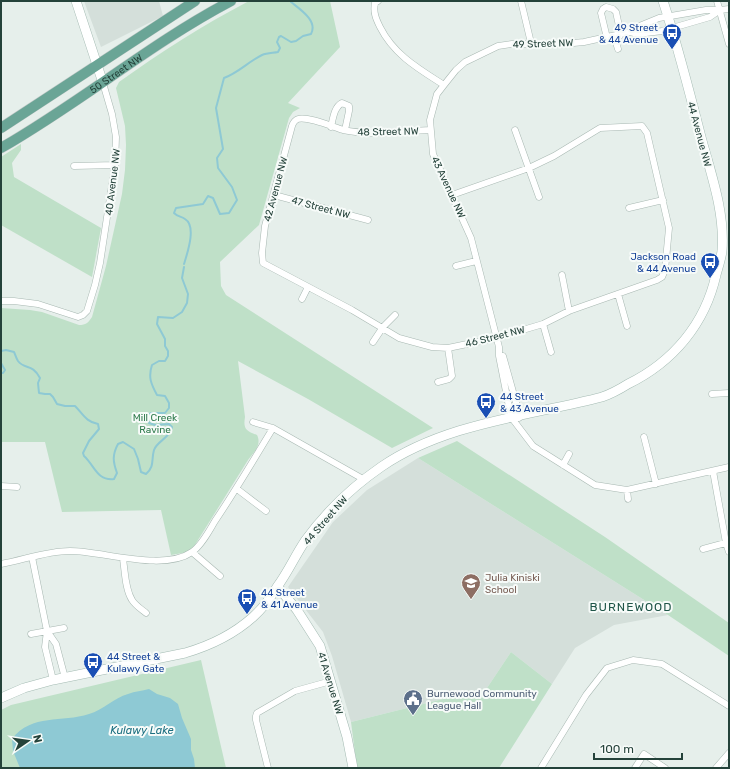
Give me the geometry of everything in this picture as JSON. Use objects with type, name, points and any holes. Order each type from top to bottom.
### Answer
[{"type":"main road","name":"50 Street NW","points":[[1,128],[195,1]]},
{"type":"main road","name":"50 Street NW","points":[[1,148],[170,37],[231,1]]},
{"type":"street","name":"40 Avenue NW","points":[[1,301],[38,304],[74,316],[81,316],[87,311],[98,275],[115,165],[116,137],[112,114],[98,64],[76,1]]},
{"type":"street","points":[[521,1],[531,43]]},
{"type":"street","name":"44 Avenue NW","points":[[664,1],[718,206],[725,253]]},
{"type":"street","points":[[717,1],[729,44]]},
{"type":"street","points":[[377,2],[374,8],[376,20],[386,38],[396,51],[410,63],[444,85]]},
{"type":"street","points":[[607,38],[601,13],[606,7],[613,9],[616,12],[618,49]]},
{"type":"street","name":"49 Street NW","points":[[444,85],[456,70],[465,62],[498,46],[531,43],[563,44],[584,42],[630,32],[637,27],[659,18],[706,10],[729,9]]},
{"type":"street","name":"49 Street NW","points":[[630,32],[638,34],[662,31],[671,27],[710,17],[720,10]]},
{"type":"street","name":"43 Avenue NW","points":[[444,85],[437,94],[430,120],[433,154],[471,238],[496,338],[502,355],[515,416],[519,426],[533,446],[562,466]]},
{"type":"street","name":"48 Street NW","points":[[331,127],[338,105],[342,103],[349,106],[345,130]]},
{"type":"street","name":"48 Street NW","points":[[298,119],[307,119],[331,127],[357,133],[430,130]]},
{"type":"street","name":"42 Avenue NW","points":[[263,262],[262,253],[265,226],[292,126],[294,121],[298,119]]},
{"type":"street","points":[[597,122],[600,128]]},
{"type":"street","points":[[452,195],[529,168],[554,156],[600,128],[642,126],[647,133],[663,200],[629,208]]},
{"type":"street","points":[[515,130],[539,197]]},
{"type":"street","points":[[74,166],[115,165]]},
{"type":"street","name":"47 Street NW","points":[[274,195],[368,220]]},
{"type":"street","name":"46 Street NW","points":[[263,262],[400,338],[432,347],[448,348],[496,338],[543,324],[569,311],[662,277],[665,270],[669,228],[663,200]]},
{"type":"street","name":"44 Street NW","points":[[1,698],[24,688],[53,680],[185,653],[205,647],[229,634],[254,617],[278,587],[304,542],[331,509],[363,479],[395,457],[425,442],[450,434],[515,416],[605,396],[641,378],[664,362],[677,350],[698,321],[714,286],[725,253]]},
{"type":"street","points":[[456,266],[476,260]]},
{"type":"street","points":[[562,275],[569,311]]},
{"type":"street","points":[[302,299],[308,287]]},
{"type":"street","points":[[618,294],[627,326]]},
{"type":"street","points":[[373,342],[395,315]]},
{"type":"street","points":[[543,324],[551,352]]},
{"type":"street","points":[[438,382],[449,379],[452,376],[448,348]]},
{"type":"street","points":[[712,394],[729,393]]},
{"type":"street","points":[[253,422],[273,428],[363,479]]},
{"type":"street","points":[[1,564],[51,552],[71,551],[99,554],[123,559],[170,561],[182,558],[192,552],[202,541],[237,489],[273,428]]},
{"type":"street","points":[[644,437],[656,484]]},
{"type":"street","points":[[569,454],[562,466],[595,485],[627,490],[729,467]]},
{"type":"street","points":[[713,471],[729,552]]},
{"type":"street","points":[[1,486],[17,487]]},
{"type":"street","points":[[237,489],[266,511]]},
{"type":"street","points":[[627,490],[628,499]]},
{"type":"street","points":[[703,549],[727,543]]},
{"type":"street","points":[[192,552],[220,576]]},
{"type":"street","points":[[32,557],[46,631],[45,647],[53,680]]},
{"type":"street","points":[[123,559],[130,598],[146,613]]},
{"type":"street","name":"41 Avenue NW","points":[[278,587],[297,610],[320,646],[347,737],[353,768]]},
{"type":"street","points":[[31,634],[64,628]]},
{"type":"street","points":[[46,631],[56,644],[65,678]]},
{"type":"street","points":[[541,768],[586,695],[607,668],[633,660],[662,664],[729,706]]},
{"type":"street","points":[[268,768],[256,716],[257,713],[295,691],[331,681]]},
{"type":"street","points":[[716,768],[729,753]]},
{"type":"street","points":[[635,768],[644,754],[665,768]]},
{"type":"shaded area","points":[[84,1],[159,1],[163,16],[101,47]]},
{"type":"shaded area","name":"Julia Kiniski School","points":[[418,458],[668,615],[614,625],[575,648],[552,684],[511,652],[487,688],[351,722],[332,656],[323,632],[288,587],[333,522],[367,490]]},
{"type":"green space","name":"Mill Creek Ravine","points":[[249,1],[330,1],[340,47],[288,103],[300,108],[293,112],[289,118],[259,225],[220,262],[221,286],[226,295],[433,428],[392,448],[308,399],[238,361],[245,417],[244,424],[248,431],[257,435],[259,442],[258,445],[193,548],[188,552],[171,555],[161,510],[62,512],[45,442],[1,442],[1,308],[42,312],[79,325],[85,324],[89,321],[92,317],[106,266],[122,194],[126,145],[125,126],[116,88],[119,82],[199,29]]},
{"type":"green space","points":[[21,144],[21,150],[12,163],[14,177],[101,228],[92,277],[1,225],[1,157]]},
{"type":"green space","points":[[457,441],[605,537],[729,623],[729,656],[668,615],[418,458]]},
{"type":"green space","points":[[511,652],[552,684],[499,768],[357,768],[351,722],[487,688]]},
{"type":"green space","points":[[201,660],[226,768],[1,768],[1,710],[11,705]]},
{"type":"water","name":"Kulawy Lake","points":[[149,689],[157,694],[170,698],[178,704],[191,739],[191,750],[195,768],[20,768],[13,751],[12,739],[29,725],[48,720],[79,717],[89,714],[99,710],[118,698],[133,692]]},
{"type":"waterway","points":[[184,264],[191,234],[189,223],[174,213],[176,208],[203,204],[208,196],[213,198],[220,214],[229,213],[237,200],[232,187],[218,168],[217,158],[223,149],[216,108],[224,78],[262,55],[278,52],[280,48],[277,42],[279,37],[281,36],[291,42],[311,34],[313,29],[310,20],[304,12],[291,2]]},
{"type":"waterway","points":[[1,351],[6,350],[14,352],[17,360],[21,364],[31,368],[37,373],[40,378],[38,383],[39,393],[50,394],[57,404],[75,406],[88,420],[98,424],[99,429],[89,441],[83,453],[100,475],[104,478],[114,479],[117,473],[114,455],[118,444],[123,442],[134,449],[141,472],[146,474],[152,466],[154,450],[169,434],[172,427],[169,424],[155,425],[149,423],[147,416],[151,413],[165,413],[169,408],[169,403],[165,396],[157,395],[152,384],[150,373],[152,365],[159,361],[165,361],[168,356],[168,351],[165,346],[165,339],[157,324],[158,317],[173,318],[182,312],[187,303],[188,294],[182,278],[184,267]]},
{"type":"waterway","points":[[1,363],[5,370],[1,373]]},
{"type":"place","name":"49 Street & 44 Avenue","points":[[672,50]]},
{"type":"place","name":"Jackson Road & 44 Avenue","points":[[710,279]]},
{"type":"place","name":"44 Street & 43 Avenue","points":[[486,419]]},
{"type":"place","name":"Julia Kiniski School","points":[[471,600]]},
{"type":"place","name":"44 Street & 41 Avenue","points":[[247,615]]},
{"type":"place","name":"44 Street & Kulawy Gate","points":[[93,679]]},
{"type":"place","name":"Burnewood Community League Hall","points":[[413,716]]},
{"type":"district","name":"BURNEWOOD","points":[[631,607]]}]
